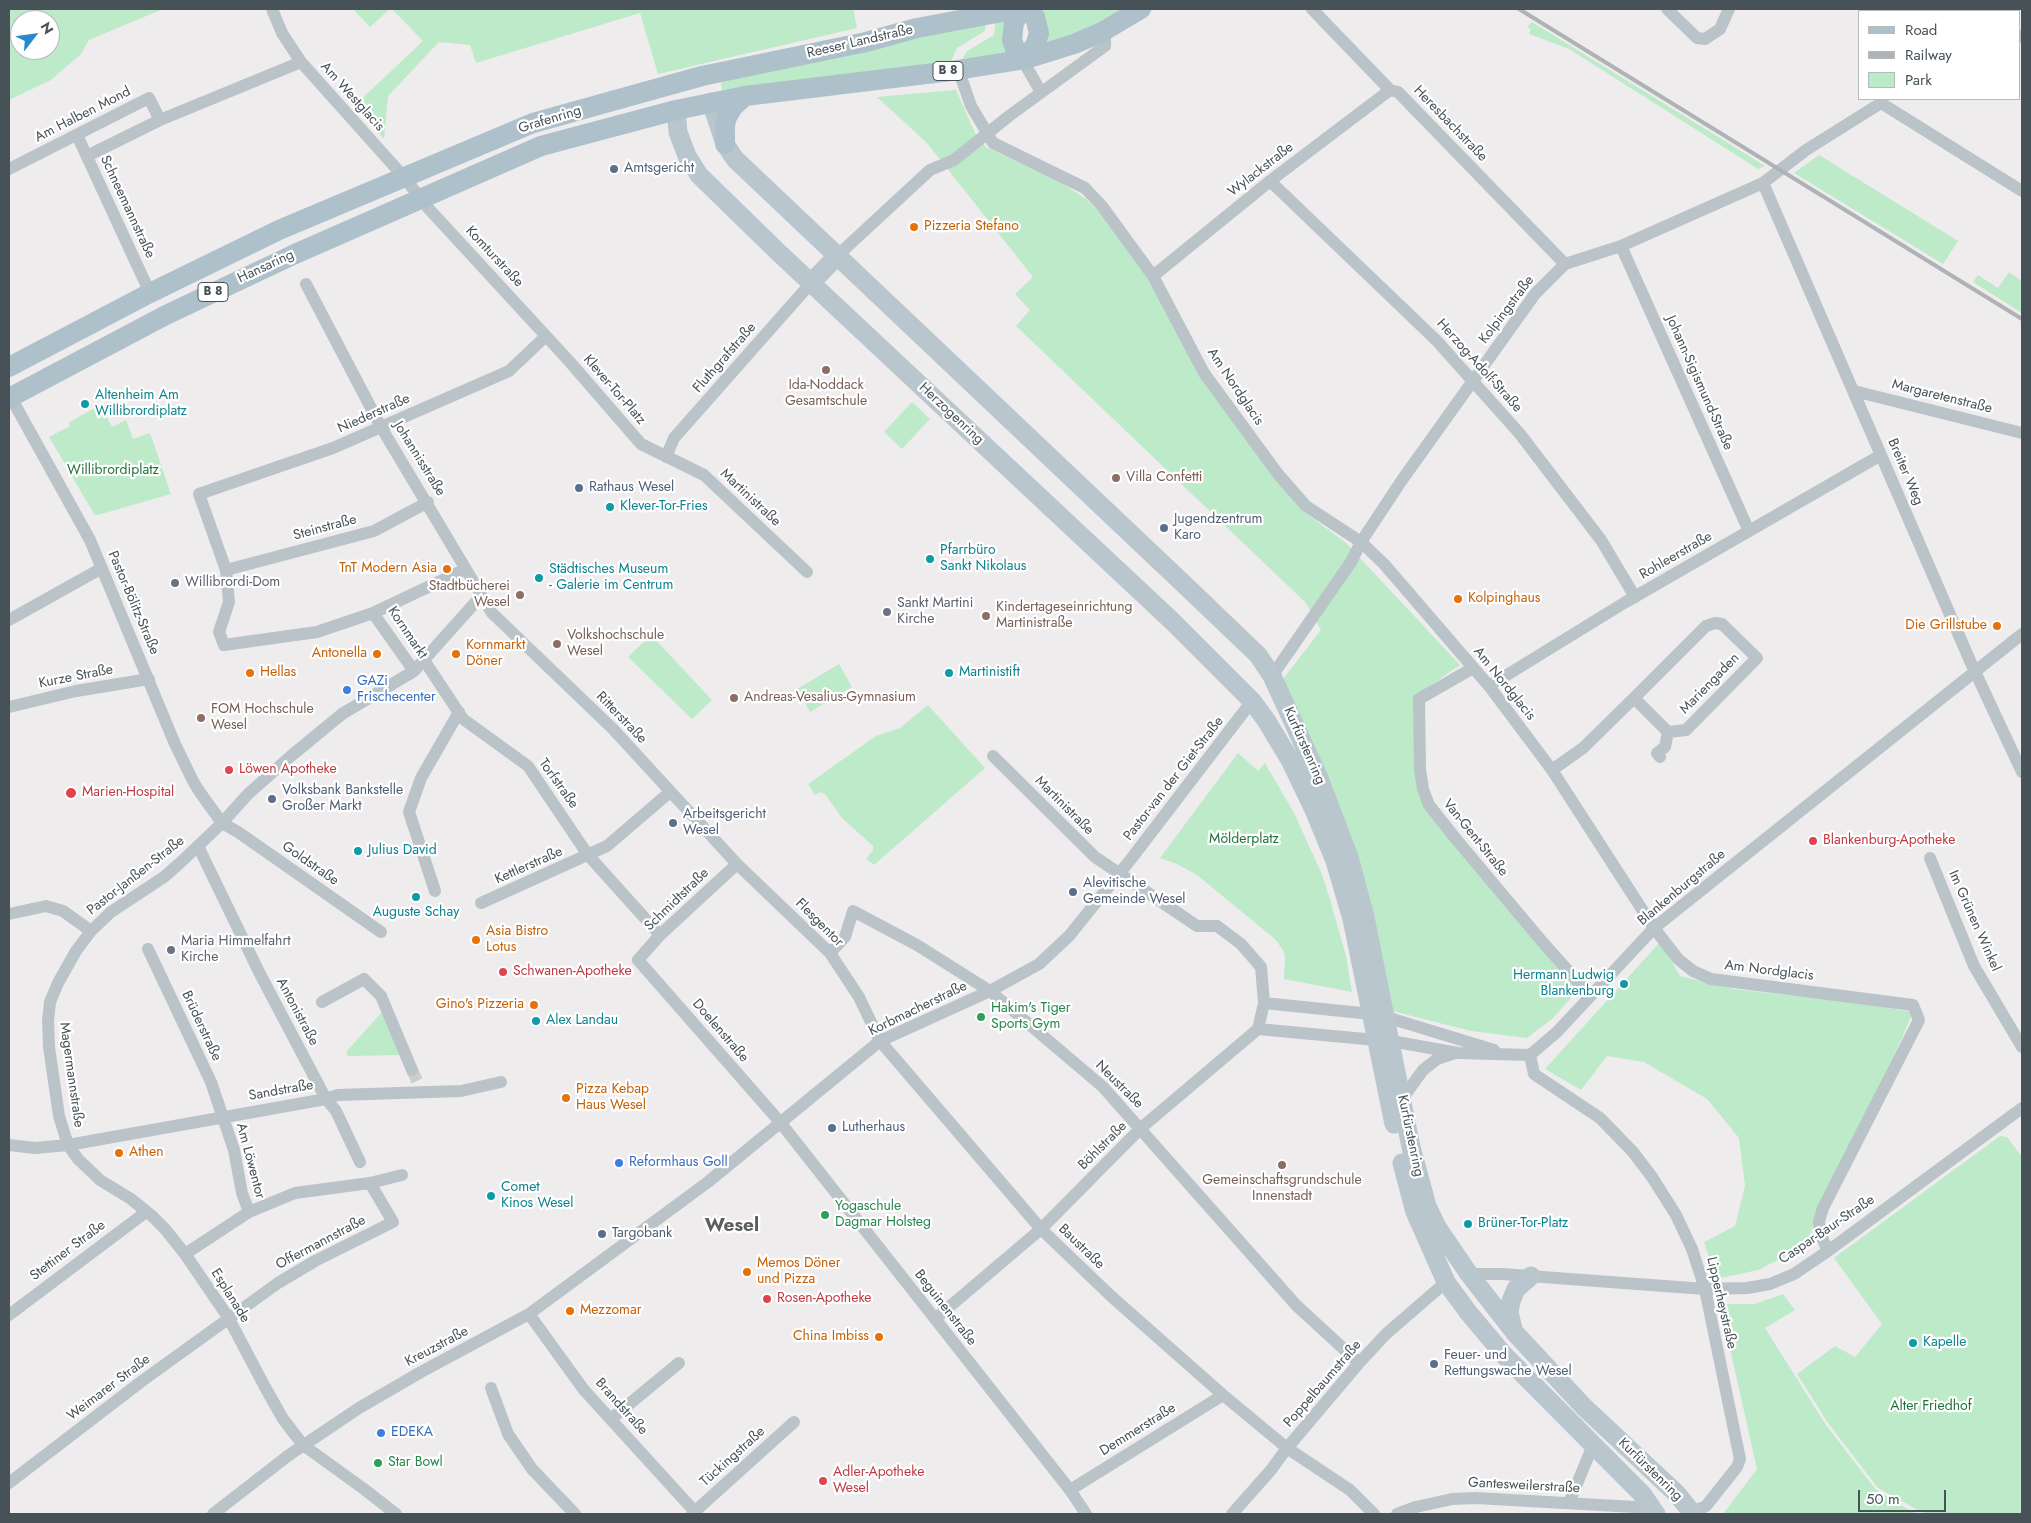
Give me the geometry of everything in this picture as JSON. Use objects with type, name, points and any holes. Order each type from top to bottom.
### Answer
[{"type":"main road","name":"Reeser Landstraße","points":[[702,76],[866,42],[917,28],[1018,9]]},
{"type":"main road","points":[[1024,9],[1035,17],[1039,34],[1026,59]]},
{"type":"main road","name":"B 8","points":[[710,102],[1026,59],[1074,44],[1102,32],[1141,9]]},
{"type":"main road","name":"Grafenring","points":[[403,176],[532,123],[702,76]]},
{"type":"main road","points":[[702,76],[725,144],[735,159],[1035,441],[1258,655],[1272,676],[1252,702]]},
{"type":"main road","points":[[676,110],[681,82]]},
{"type":"main road","points":[[725,144],[727,117],[733,107],[745,96]]},
{"type":"main road","name":"Grafenring","points":[[421,198],[541,146],[710,102]]},
{"type":"main road","name":"Herzogenring","points":[[676,110],[681,140],[687,156],[699,175],[811,283],[1172,621],[1252,702]]},
{"type":"main road","name":"Hansaring","points":[[9,367],[150,293],[279,230],[403,176]]},
{"type":"main road","name":"Hansaring","points":[[9,396],[166,315],[294,254],[421,198]]},
{"type":"main road","points":[[811,283],[837,256]]},
{"type":"main road","name":"Kurfürstenring","points":[[1272,676],[1318,776],[1349,857],[1365,917],[1378,1015]]},
{"type":"main road","name":"Kurfürstenring","points":[[1252,702],[1266,720],[1290,760],[1314,810],[1335,861],[1402,1099],[1411,1147],[1427,1206],[1450,1248],[1514,1333],[1584,1406],[1677,1494],[1692,1513]]},
{"type":"main road","name":"Kurfürstenring","points":[[1384,1040],[1402,1164],[1415,1212],[1446,1282],[1504,1355],[1643,1495],[1655,1511]]},
{"type":"main road","points":[[1446,1282],[1469,1274]]},
{"type":"main road","points":[[1514,1333],[1510,1320],[1511,1301],[1516,1289],[1531,1276]]},
{"type":"main road","points":[[1655,1511],[1692,1513]]},
{"type":"street","name":"Am Westglacis","points":[[272,9],[282,33],[301,62],[421,198]]},
{"type":"street","name":"Heresbachstraße","points":[[1312,9],[1390,90],[1398,92],[1565,264]]},
{"type":"street","points":[[1667,9],[1697,38],[1705,39],[1720,29],[1729,9]]},
{"type":"street","points":[[837,256],[930,170],[954,160],[986,133],[1105,46],[1105,39]]},
{"type":"street","points":[[1026,59],[1026,66],[1041,92]]},
{"type":"street","points":[[87,156],[160,120],[301,62]]},
{"type":"street","name":"Am Nordglacis","points":[[961,69],[962,80],[971,106],[993,143],[1085,188],[1102,206],[1153,276],[1204,373],[1278,474],[1306,506],[1361,542],[1384,564],[1489,686],[1552,770],[1652,924],[1678,959],[1693,971],[1711,979],[1913,1005],[1919,1020],[1823,1208],[1819,1221],[1820,1233],[1828,1251]]},
{"type":"street","name":"Wylackstraße","points":[[1153,276],[1270,181],[1390,90]]},
{"type":"street","name":"Am Halben Mond","points":[[9,170],[150,98],[160,120]]},
{"type":"street","points":[[1882,101],[2022,191]]},
{"type":"street","name":"Kolpingstraße","points":[[1272,676],[1351,562],[1361,542],[1402,480],[1474,382],[1535,294],[1565,264],[1621,246],[1763,184],[1806,150],[1882,101]]},
{"type":"street","name":"Schneemannstraße","points":[[77,135],[150,293]]},
{"type":"street","name":"Herzog-Adolf-Straße","points":[[1270,181],[1437,341],[1520,434],[1595,532],[1635,597]]},
{"type":"street","name":"Breiter Weg","points":[[1763,184],[1975,672],[2022,772]]},
{"type":"street","name":"Komturstraße","points":[[421,198],[447,230],[546,336]]},
{"type":"street","name":"Johann-Sigismund-Straße","points":[[1621,246],[1749,531]]},
{"type":"street","name":"Fluthgrafstraße","points":[[666,457],[674,438],[811,283]]},
{"type":"street","name":"Johannisstraße","points":[[306,284],[381,427],[428,502],[481,596]]},
{"type":"street","name":"Niederstraße","points":[[226,570],[200,494],[333,448],[509,371],[546,336]]},
{"type":"street","name":"Klever-Tor-Platz","points":[[546,336],[641,444],[666,457]]},
{"type":"street","name":"Margaretenstraße","points":[[1854,391],[2022,433]]},
{"type":"street","name":"Pastor-Bölitz-Straße","points":[[9,396],[78,516],[193,781],[222,823]]},
{"type":"street","name":"Rohleerstraße","points":[[1489,686],[1635,597],[1881,455]]},
{"type":"street","name":"Martinistraße","points":[[666,457],[704,475],[806,572]]},
{"type":"street","name":"Steinstraße","points":[[226,570],[374,531],[428,502]]},
{"type":"street","points":[[9,620],[102,568]]},
{"type":"street","name":"Kornmarkt","points":[[466,569],[373,613],[414,671],[481,596]]},
{"type":"street","points":[[226,570],[229,602],[219,632],[224,645],[317,632],[373,613]]},
{"type":"street","name":"Ritterstraße","points":[[481,596],[492,613],[612,729],[737,864]]},
{"type":"street","name":"Mariengaden","points":[[1552,770],[1582,748],[1706,626],[1715,623],[1722,624],[1757,658],[1686,730],[1668,732]]},
{"type":"street","name":"Blankenburgstraße","points":[[1530,1055],[1557,1032],[1652,924],[2022,634]]},
{"type":"street","name":"Torfstraße","points":[[424,660],[463,719],[528,766],[588,855],[660,936]]},
{"type":"street","name":"Van-Gent-Straße","points":[[1473,668],[1420,699],[1420,752],[1423,790],[1429,804],[1456,839],[1526,923],[1590,995]]},
{"type":"street","name":"Pastor-Janßen-Straße","points":[[9,914],[46,906],[60,909],[91,931],[112,912],[164,877],[222,823],[248,794],[342,714],[414,671]]},
{"type":"street","name":"Kurze Straße","points":[[9,707],[76,691],[149,679]]},
{"type":"street","points":[[1634,698],[1668,732],[1665,747],[1657,753],[1660,757]]},
{"type":"street","name":"Pastor-van der Giet-Straße","points":[[1118,873],[1131,859],[1252,702]]},
{"type":"street","points":[[436,891],[409,812],[420,778],[459,712]]},
{"type":"street","name":"Martinistraße","points":[[993,756],[1095,857],[1118,873]]},
{"type":"street","name":"Kettlerstraße","points":[[481,903],[607,846],[670,792]]},
{"type":"street","name":"Goldstraße","points":[[222,823],[238,832],[381,932]]},
{"type":"street","name":"Antonistraße","points":[[198,846],[260,974],[326,1099],[336,1111],[360,1162]]},
{"type":"street","name":"Im Grünen Winkel","points":[[1930,858],[1974,966],[2022,1047]]},
{"type":"street","name":"Schmidtstraße","points":[[638,960],[660,936],[737,864]]},
{"type":"street","name":"Flesgentor","points":[[737,864],[830,953],[859,997],[880,1041]]},
{"type":"street","points":[[1118,873],[1197,926],[1217,926],[1241,944],[1261,967],[1264,1003],[1258,1029],[1384,1040],[1458,1052],[1530,1055]]},
{"type":"street","name":"Korbmacherstraße","points":[[676,1206],[880,1041],[990,991],[1039,964],[1069,936],[1118,873]]},
{"type":"street","name":"Neustraße","points":[[830,953],[845,937],[853,910],[917,946],[990,991],[1103,1086],[1296,1305],[1359,1362]]},
{"type":"street","name":"Magermannstraße","points":[[68,1145],[59,1116],[49,1047],[48,1021],[50,1002],[58,982],[76,951],[91,931]]},
{"type":"street","name":"Brüderstraße","points":[[148,949],[211,1082],[222,1117]]},
{"type":"street","name":"Doelenstraße","points":[[638,960],[780,1122]]},
{"type":"street","points":[[322,1002],[364,979],[381,996],[412,1070]]},
{"type":"street","points":[[1264,1003],[1378,1015],[1508,1055]]},
{"type":"street","name":"Böhlstraße","points":[[935,1319],[1041,1229],[1141,1128],[1258,1029]]},
{"type":"street","name":"Baustraße","points":[[880,1041],[1041,1229],[1112,1297],[1223,1395],[1287,1448]]},
{"type":"street","points":[[1402,1099],[1415,1079],[1430,1064],[1442,1057],[1458,1052]]},
{"type":"street","name":"Lipperheystraße","points":[[1530,1055],[1534,1074],[1600,1118],[1633,1152],[1652,1177],[1676,1215],[1688,1240],[1705,1289],[1740,1459],[1706,1506],[1692,1513]]},
{"type":"street","name":"Sandstraße","points":[[68,1145],[326,1099],[338,1095],[421,1089],[460,1091],[502,1082]]},
{"type":"street","name":"Caspar-Baur-Straße","points":[[1469,1274],[1531,1276],[1705,1289],[1747,1288],[1770,1284],[1794,1274],[1828,1251],[2022,1108]]},
{"type":"street","name":"Am Löwentor","points":[[222,1117],[234,1150],[242,1193],[250,1212]]},
{"type":"street","name":"Beguinenstraße","points":[[780,1122],[1070,1490],[1086,1514]]},
{"type":"street","points":[[9,1145],[35,1148],[68,1145]]},
{"type":"street","name":"Esplanade","points":[[68,1145],[78,1159],[100,1180],[146,1212],[165,1229],[185,1254],[228,1317],[283,1419],[303,1445],[396,1514]]},
{"type":"street","points":[[185,1254],[250,1212],[295,1193],[370,1183],[402,1175]]},
{"type":"street","name":"Offermannstraße","points":[[228,1317],[293,1274],[392,1222],[370,1183]]},
{"type":"street","name":"Kreuzstraße","points":[[213,1514],[303,1445],[359,1408],[421,1372],[529,1314],[676,1206]]},
{"type":"street","name":"Stettiner Straße","points":[[9,1315],[146,1212]]},
{"type":"street","name":"Poppelbaumstraße","points":[[1232,1514],[1272,1470],[1287,1448],[1359,1362],[1386,1334],[1446,1282]]},
{"type":"street","name":"Brandstraße","points":[[529,1314],[584,1390],[695,1514]]},
{"type":"street","name":"Weimarer Straße","points":[[9,1483],[228,1317]]},
{"type":"street","points":[[611,1419],[680,1363]]},
{"type":"street","points":[[491,1388],[508,1434],[532,1469],[576,1514]]},
{"type":"street","name":"Demmerstraße","points":[[1070,1490],[1223,1395]]},
{"type":"street","name":"Tückingstraße","points":[[695,1514],[794,1422]]},
{"type":"street","points":[[1569,1503],[1593,1445]]},
{"type":"street","points":[[1287,1448],[1350,1490],[1374,1514]]},
{"type":"street","name":"Gantesweilerstraße","points":[[1397,1514],[1416,1507],[1452,1499],[1569,1503],[1655,1511]]},
{"type":"green space","points":[[9,9],[163,9],[89,40],[81,54],[51,80],[9,100]]},
{"type":"green space","points":[[353,9],[390,9],[370,27]]},
{"type":"green space","points":[[392,9],[853,9],[857,28],[658,74],[640,13],[476,63],[470,45],[439,42],[388,96],[384,139],[354,106],[423,41]]},
{"type":"green space","points":[[1128,9],[1117,16],[1044,47],[1042,10]]},
{"type":"green space","points":[[1007,17],[1010,55],[960,63],[967,51],[994,35],[996,20]]},
{"type":"green space","points":[[986,21],[985,31],[957,48],[950,63],[722,92],[721,81]]},
{"type":"green space","points":[[1532,22],[1765,166],[1758,169],[1569,49],[1529,34],[1531,29],[1527,27]]},
{"type":"green space","points":[[956,90],[976,135],[986,147],[1060,182],[1086,199],[1107,220],[1150,279],[1199,376],[1303,511],[1346,543],[1460,665],[1415,696],[1421,792],[1580,988],[1552,1019],[1527,1038],[1471,1031],[1392,1011],[1283,679],[1321,630],[1306,603],[1016,326],[1030,310],[1015,294],[1033,277],[927,143],[877,97]]},
{"type":"green space","points":[[1819,155],[1958,241],[1943,264],[1794,173]]},
{"type":"green space","points":[[2009,272],[2022,281],[2022,313],[1973,282],[1978,275],[1998,288]]},
{"type":"green space","points":[[912,402],[930,419],[902,449],[884,432]]},
{"type":"green space","name":"Willibrordiplatz","points":[[100,405],[112,427],[126,420],[133,439],[150,433],[171,494],[98,515],[94,514],[49,437],[70,426],[68,423]]},
{"type":"green space","points":[[651,635],[712,700],[692,719],[628,657]]},
{"type":"green space","points":[[839,664],[852,687],[810,712],[797,689]]},
{"type":"green space","points":[[928,705],[985,768],[874,865],[866,859],[873,850],[873,846],[842,818],[825,794],[820,792],[815,795],[808,784],[876,736],[900,728]]},
{"type":"green space","name":"Mölderplatz","points":[[1238,753],[1258,771],[1265,763],[1294,813],[1321,872],[1329,896],[1346,956],[1352,992],[1284,979],[1284,952],[1276,940],[1197,875],[1177,864],[1160,858]]},
{"type":"green space","points":[[1660,942],[1680,976],[1734,989],[1863,1004],[1913,1012],[1804,1247],[1758,1270],[1716,1279],[1704,1242],[1735,1226],[1745,1186],[1739,1138],[1707,1099],[1644,1062],[1607,1056],[1581,1090],[1545,1069]]},
{"type":"green space","points":[[384,1010],[402,1055],[348,1056],[346,1052]]},
{"type":"green space","name":"Alter Friedhof","points":[[2000,1136],[2007,1137],[2022,1157],[2022,1514],[1925,1514],[1878,1488],[1828,1423],[1797,1374],[1835,1346],[1855,1357],[1882,1324],[1834,1258]]},
{"type":"green space","points":[[1783,1294],[1795,1310],[1765,1328],[1826,1425],[1876,1490],[1916,1514],[1723,1514],[1757,1469],[1720,1304],[1755,1304]]},
{"type":"tunnel","points":[[412,1070],[419,1085]]},
{"type":"railway","points":[[1519,9],[2022,319]]},
{"type":"place","name":"Amtsgericht","points":[[614,169]]},
{"type":"place","name":"Pizzeria Stefano","points":[[914,227]]},
{"type":"place","name":"Ida-Noddack Gesamtschule","points":[[826,370]]},
{"type":"place","name":"Altenheim Am Willibrordiplatz","points":[[85,404]]},
{"type":"place","name":"Villa Confetti","points":[[1116,478]]},
{"type":"place","name":"Rathaus Wesel","points":[[579,488]]},
{"type":"place","name":"Klever-Tor-Fries","points":[[610,507]]},
{"type":"place","name":"Jugendzentrum Karo","points":[[1164,528]]},
{"type":"place","name":"Pfarrbüro Sankt Nikolaus","points":[[930,559]]},
{"type":"place","name":"TnT Modern Asia","points":[[447,569]]},
{"type":"place","name":"Städtisches Museum - Galerie im Centrum","points":[[539,578]]},
{"type":"place","name":"Willibrordi-Dom","points":[[175,583]]},
{"type":"place","name":"Stadtbücherei Wesel","points":[[520,595]]},
{"type":"place","name":"Kolpinghaus","points":[[1458,599]]},
{"type":"place","name":"Sankt Martini Kirche","points":[[887,612]]},
{"type":"place","name":"Kindertageseinrichtung Martinistraße","points":[[986,616]]},
{"type":"place","name":"Die Grillstube","points":[[1997,626]]},
{"type":"place","name":"Volkshochschule Wesel","points":[[557,644]]},
{"type":"place","name":"Antonella","points":[[377,654]]},
{"type":"place","name":"Kornmarkt Döner","points":[[456,654]]},
{"type":"place","name":"Hellas","points":[[250,673]]},
{"type":"place","name":"Martinistift","points":[[949,673]]},
{"type":"place","name":"GAZi Frischecenter","points":[[347,690]]},
{"type":"place","name":"Andreas-Vesalius-Gymnasium","points":[[734,698]]},
{"type":"place","name":"FOM Hochschule Wesel","points":[[201,718]]},
{"type":"place","name":"Löwen Apotheke","points":[[229,770]]},
{"type":"place","name":"Marien-Hospital","points":[[71,793]]},
{"type":"place","name":"Volksbank Bankstelle Großer Markt","points":[[272,799]]},
{"type":"place","name":"Arbeitsgericht Wesel","points":[[673,823]]},
{"type":"place","name":"Blankenburg-Apotheke","points":[[1813,841]]},
{"type":"place","name":"Julius David","points":[[358,851]]},
{"type":"place","name":"Alevitische Gemeinde Wesel","points":[[1073,892]]},
{"type":"place","name":"Auguste Schay","points":[[416,897]]},
{"type":"place","name":"Asia Bistro Lotus","points":[[476,940]]},
{"type":"place","name":"Maria Himmelfahrt Kirche","points":[[171,950]]},
{"type":"place","name":"Schwanen-Apotheke","points":[[503,972]]},
{"type":"place","name":"Hermann Ludwig Blankenburg","points":[[1624,984]]},
{"type":"place","name":"Gino's Pizzeria","points":[[534,1005]]},
{"type":"place","name":"Hakim's Tiger Sports Gym","points":[[981,1017]]},
{"type":"place","name":"Alex Landau","points":[[536,1021]]},
{"type":"place","name":"Pizza Kebap Haus Wesel","points":[[566,1098]]},
{"type":"place","name":"Lutherhaus","points":[[832,1128]]},
{"type":"place","name":"Athen","points":[[119,1153]]},
{"type":"place","name":"Reformhaus Goll","points":[[619,1163]]},
{"type":"place","name":"Gemeinschaftsgrundschule Innenstadt","points":[[1282,1165]]},
{"type":"place","name":"Comet Kinos Wesel","points":[[491,1196]]},
{"type":"place","name":"Yogaschule Dagmar Holsteg","points":[[825,1215]]},
{"type":"place","name":"Brüner-Tor-Platz","points":[[1468,1224]]},
{"type":"place","name":"Targobank","points":[[602,1234]]},
{"type":"place","name":"Memos Döner und Pizza","points":[[747,1272]]},
{"type":"place","name":"Rosen-Apotheke","points":[[767,1299]]},
{"type":"place","name":"Mezzomar","points":[[570,1311]]},
{"type":"place","name":"China Imbiss","points":[[879,1337]]},
{"type":"place","name":"Kapelle","points":[[1913,1343]]},
{"type":"place","name":"Feuer- und Rettungswache Wesel","points":[[1434,1364]]},
{"type":"place","name":"EDEKA","points":[[381,1433]]},
{"type":"place","name":"Star Bowl","points":[[378,1463]]},
{"type":"place","name":"Adler-Apotheke Wesel","points":[[823,1481]]},
{"type":"district","name":"Wesel","points":[[732,1226]]}]
